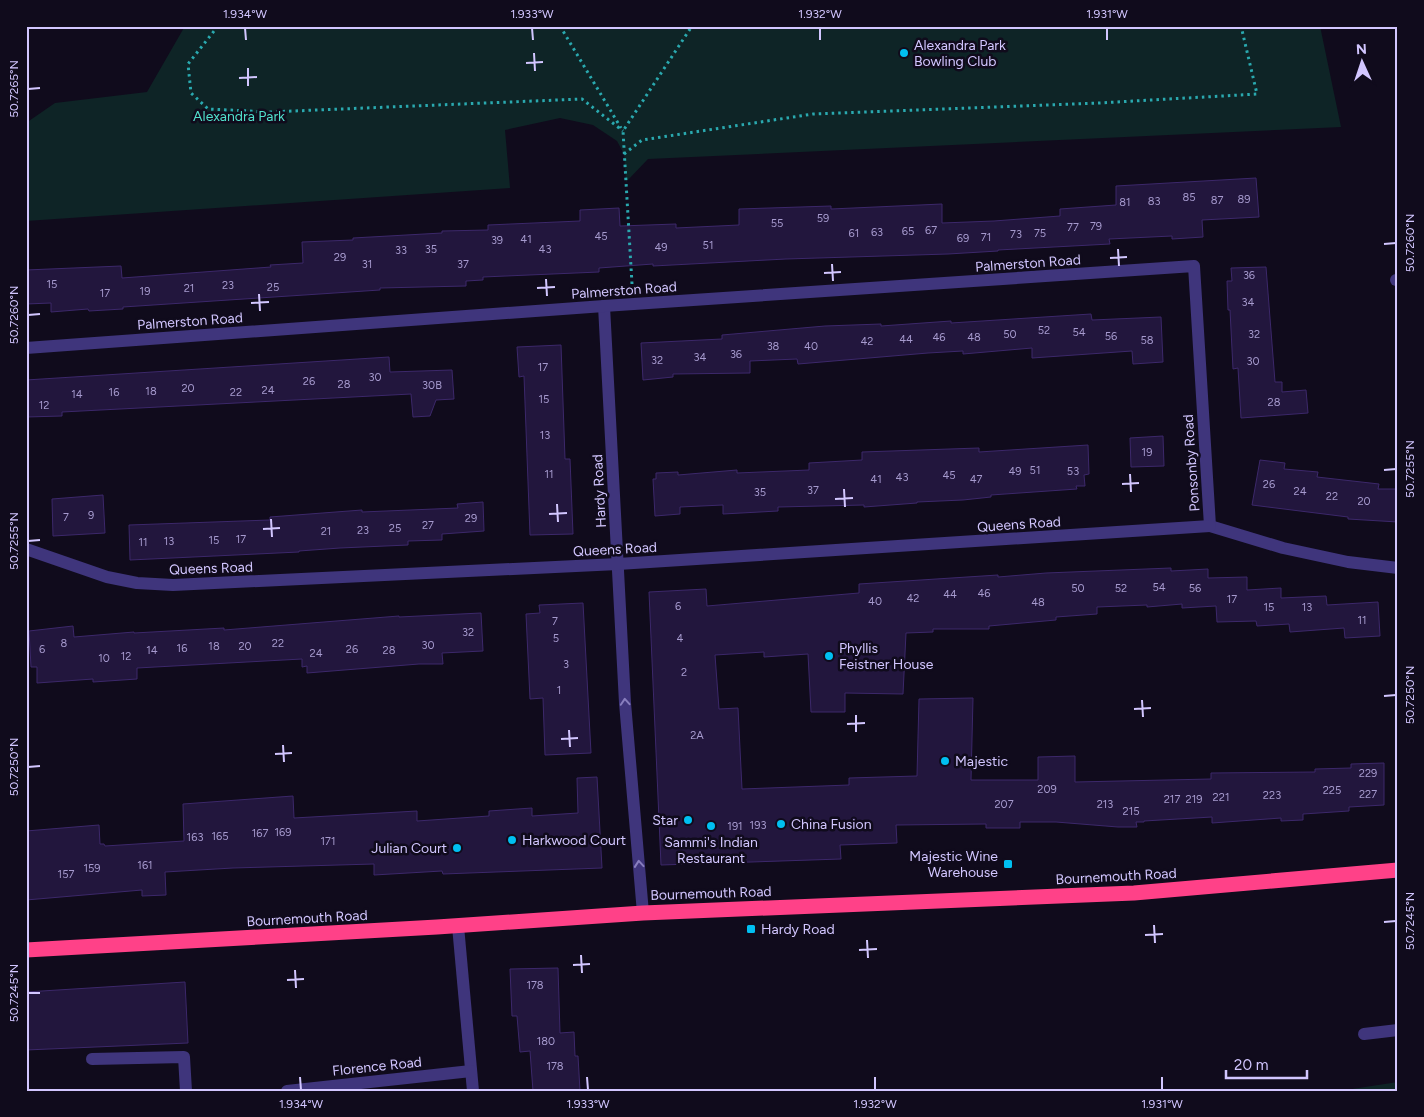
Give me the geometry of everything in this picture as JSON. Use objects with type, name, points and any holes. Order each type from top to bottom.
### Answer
[{"type":"highway","name":"Bournemouth Road","points":[[26,950],[458,926],[643,913],[1134,893],[1398,870]]},
{"type":"street","name":"Palmerston Road","points":[[26,348],[1194,266]]},
{"type":"street","name":"Ponsonby Road","points":[[1194,266],[1210,526],[1283,548],[1348,562],[1398,568]]},
{"type":"street","name":"Hardy Road","points":[[604,306],[625,703],[643,913]]},
{"type":"street","name":"Queens Road","points":[[26,549],[107,578],[137,583],[173,585],[618,564],[1210,526]]},
{"type":"street","points":[[458,926],[473,1091]]},
{"type":"street","points":[[1364,1034],[1398,1030]]},
{"type":"street","points":[[92,1060],[184,1057],[186,1091]]},
{"type":"street","name":"Florence Road","points":[[286,1091],[471,1071]]},
{"type":"path","points":[[218,26],[188,64],[191,93],[208,109],[269,112],[582,99],[623,131]]},
{"type":"path","points":[[560,26],[623,131],[634,304]]},
{"type":"path","points":[[623,131],[692,26]]},
{"type":"path","points":[[624,154],[642,140],[813,114],[1080,104],[1257,94],[1241,26]]},
{"type":"green space","name":"Alexandra Park","points":[[185,26],[1320,26],[1341,127],[648,159],[626,182],[624,154],[617,141],[593,125],[560,118],[505,130],[510,188],[26,221],[26,123],[55,103],[147,92]]},
{"type":"green space","points":[[1398,1082],[1398,1091],[1339,1091]]},
{"type":"building","points":[[1256,178],[1259,217],[1202,220],[1203,237],[1172,239],[1172,236],[1109,239],[1110,244],[948,254],[786,259],[653,266],[653,264],[599,268],[599,272],[483,277],[483,280],[466,281],[466,286],[380,288],[380,290],[123,307],[123,309],[89,311],[88,309],[51,312],[51,303],[26,304],[26,270],[121,266],[122,278],[271,267],[270,265],[303,263],[302,242],[353,240],[353,238],[442,233],[442,231],[488,230],[488,225],[580,221],[580,210],[619,208],[620,226],[676,224],[676,228],[739,225],[739,209],[831,206],[831,209],[942,204],[942,223],[994,221],[1060,216],[1060,209],[1116,205],[1116,186]]},
{"type":"building","points":[[1266,267],[1275,382],[1282,382],[1282,392],[1306,390],[1308,413],[1241,418],[1238,368],[1233,369],[1227,281],[1232,281],[1231,268]]},
{"type":"building","points":[[1091,314],[1092,320],[1161,317],[1163,362],[1133,364],[1132,351],[1032,358],[1032,348],[963,354],[963,351],[928,353],[798,364],[797,359],[750,361],[750,373],[673,374],[673,377],[643,380],[641,343],[722,339],[722,335],[825,326],[881,324],[881,326],[951,321],[951,323]]},
{"type":"building","points":[[561,345],[565,459],[570,459],[573,534],[530,535],[524,376],[519,377],[517,347]]},
{"type":"building","points":[[389,357],[390,372],[452,370],[454,399],[436,400],[430,416],[413,417],[411,394],[62,412],[62,416],[26,417],[26,380]]},
{"type":"building","points":[[1163,436],[1164,466],[1131,467],[1130,438]]},
{"type":"building","points":[[1088,445],[1089,474],[1084,475],[1085,486],[1076,486],[1077,489],[864,507],[864,505],[778,507],[778,511],[723,514],[723,505],[680,507],[680,514],[655,516],[653,479],[656,479],[656,473],[678,472],[678,475],[737,470],[737,473],[809,470],[809,463],[862,460],[862,452],[979,448],[979,452]]},
{"type":"building","points":[[1260,460],[1285,463],[1284,469],[1318,472],[1317,477],[1379,484],[1378,489],[1398,489],[1398,522],[1348,519],[1348,517],[1252,505]]},
{"type":"building","points":[[103,495],[105,533],[53,536],[52,499]]},
{"type":"building","points":[[483,502],[484,531],[442,534],[442,540],[408,541],[408,545],[299,552],[130,560],[129,525],[270,520],[270,517],[362,510],[362,512],[458,508],[457,504]]},
{"type":"building","points":[[1171,568],[1171,571],[1208,569],[1208,578],[1247,577],[1247,590],[1281,588],[1281,598],[1326,596],[1327,605],[1378,602],[1380,636],[1345,638],[1344,628],[1290,632],[1289,624],[1257,626],[1256,621],[1217,622],[1216,606],[1182,608],[1182,604],[1147,607],[1147,605],[1097,607],[1097,614],[1056,617],[1056,620],[989,626],[989,629],[933,629],[933,632],[906,633],[903,694],[845,693],[845,712],[811,712],[808,654],[764,657],[764,652],[715,655],[719,709],[738,708],[742,789],[849,785],[849,778],[917,776],[919,699],[973,698],[971,780],[1038,780],[1038,757],[1075,756],[1075,782],[1211,779],[1211,773],[1315,772],[1315,769],[1351,768],[1351,764],[1384,763],[1384,805],[1349,807],[1349,811],[1303,814],[1303,820],[1281,821],[1281,818],[1212,823],[1212,817],[1136,822],[1137,827],[1056,822],[1020,822],[1020,828],[986,828],[986,824],[896,825],[897,843],[840,845],[841,859],[661,865],[649,592],[706,589],[707,606],[859,593],[859,584],[998,575],[998,577],[1046,573]]},
{"type":"building","points":[[583,603],[591,753],[545,755],[543,698],[530,699],[526,614],[540,613],[539,605]]},
{"type":"building","points":[[481,613],[483,651],[442,653],[443,664],[419,664],[307,673],[307,666],[302,667],[302,659],[137,668],[137,679],[93,682],[93,679],[37,683],[37,667],[31,667],[29,631],[73,626],[74,637],[134,632],[224,628],[224,630],[399,616]]},
{"type":"building","points":[[597,777],[602,868],[443,874],[442,871],[374,875],[374,864],[233,868],[165,872],[166,895],[142,896],[142,890],[26,900],[26,831],[99,825],[100,844],[105,846],[184,841],[183,804],[293,796],[294,818],[417,811],[417,821],[489,816],[489,811],[532,808],[532,816],[578,813],[577,778]]},
{"type":"building","points":[[558,968],[560,1033],[574,1032],[575,1056],[578,1056],[580,1091],[533,1091],[530,1051],[520,1052],[517,1016],[512,1016],[510,969]]},
{"type":"building","points":[[185,982],[188,1043],[26,1050],[26,992]]},
{"type":"place","name":"Alexandra Park Bowling Club","points":[[904,53]]},
{"type":"place","name":"Phyllis Feistner House","points":[[829,656]]},
{"type":"place","name":"Majestic","points":[[945,761]]},
{"type":"place","name":"Star","points":[[688,820]]},
{"type":"place","name":"China Fusion","points":[[781,824]]},
{"type":"place","name":"Sammi's Indian Restaurant","points":[[711,826]]},
{"type":"place","name":"Harkwood Court","points":[[512,840]]},
{"type":"place","name":"Julian Court","points":[[457,848]]},
{"type":"place","name":"Majestic Wine Warehouse","points":[[1008,864]]},
{"type":"place","name":"Hardy Road","points":[[751,929]]}]
